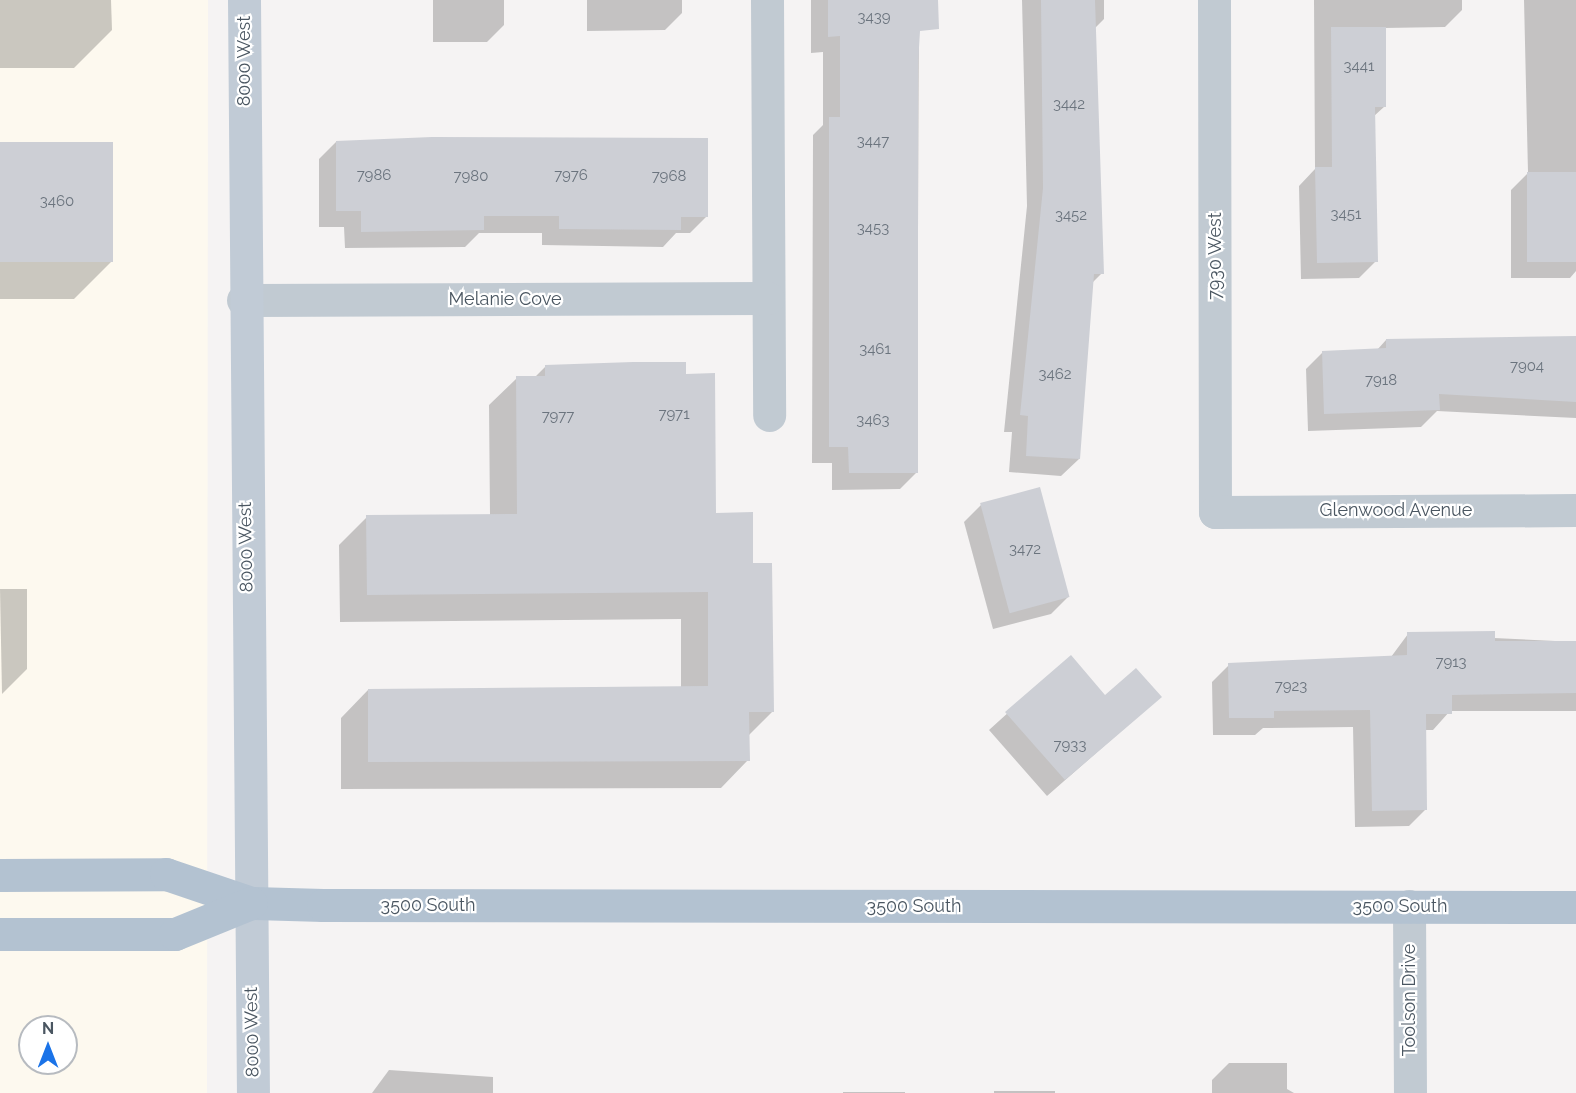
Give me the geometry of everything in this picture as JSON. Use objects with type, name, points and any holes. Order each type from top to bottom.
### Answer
[{"type":"main road","name":"3500 South","points":[[0,875],[166,874],[251,903],[1576,907]]},
{"type":"main road","name":"3500 South","points":[[0,934],[175,934],[251,903]]},
{"type":"street","name":"8000 West","points":[[244,0],[243,300],[253,1093]]},
{"type":"street","points":[[767,0],[769,415]]},
{"type":"street","name":"7930 West","points":[[1214,0],[1215,512]]},
{"type":"street","name":"Melanie Cove","points":[[243,300],[768,298]]},
{"type":"street","name":"Glenwood Avenue","points":[[1215,512],[1576,510]]},
{"type":"street","name":"Toolson Drive","points":[[1409,906],[1410,1093]]},
{"type":"shaded area","points":[[0,0],[208,0],[207,1093],[0,1093]]},
{"type":"building","points":[[828,0],[938,0],[939,29],[920,31],[918,64],[918,473],[849,473],[848,447],[829,447],[829,117],[840,117],[840,36],[828,37]]},
{"type":"building","points":[[1041,0],[1095,0],[1104,274],[1094,274],[1080,459],[1026,456],[1028,416],[1020,415],[1043,188]]},
{"type":"building","points":[[1331,27],[1386,27],[1386,107],[1375,107],[1378,262],[1317,263],[1315,167],[1332,167]]},
{"type":"building","points":[[432,137],[708,138],[708,217],[681,217],[681,230],[559,229],[559,216],[484,216],[484,230],[361,232],[361,211],[336,211],[336,141]]},
{"type":"building","points":[[0,142],[113,142],[113,262],[0,262]]},
{"type":"building","points":[[1527,172],[1576,172],[1576,262],[1527,262]]},
{"type":"building","points":[[1576,336],[1576,402],[1439,394],[1440,410],[1324,414],[1322,351],[1386,348],[1386,339]]},
{"type":"building","points":[[686,362],[686,374],[715,373],[716,513],[753,512],[753,563],[772,563],[774,712],[749,712],[750,761],[368,762],[368,689],[708,686],[708,592],[367,595],[366,515],[517,514],[516,376],[545,376],[545,365]]},
{"type":"building","points":[[1040,487],[1070,597],[1010,613],[980,503]]},
{"type":"building","points":[[1495,631],[1495,641],[1576,641],[1576,693],[1452,695],[1452,714],[1426,714],[1427,810],[1372,811],[1370,710],[1274,711],[1274,718],[1229,718],[1228,663],[1407,655],[1407,632]]},
{"type":"building","points":[[1071,655],[1105,695],[1136,668],[1162,697],[1065,780],[1005,712]]}]
